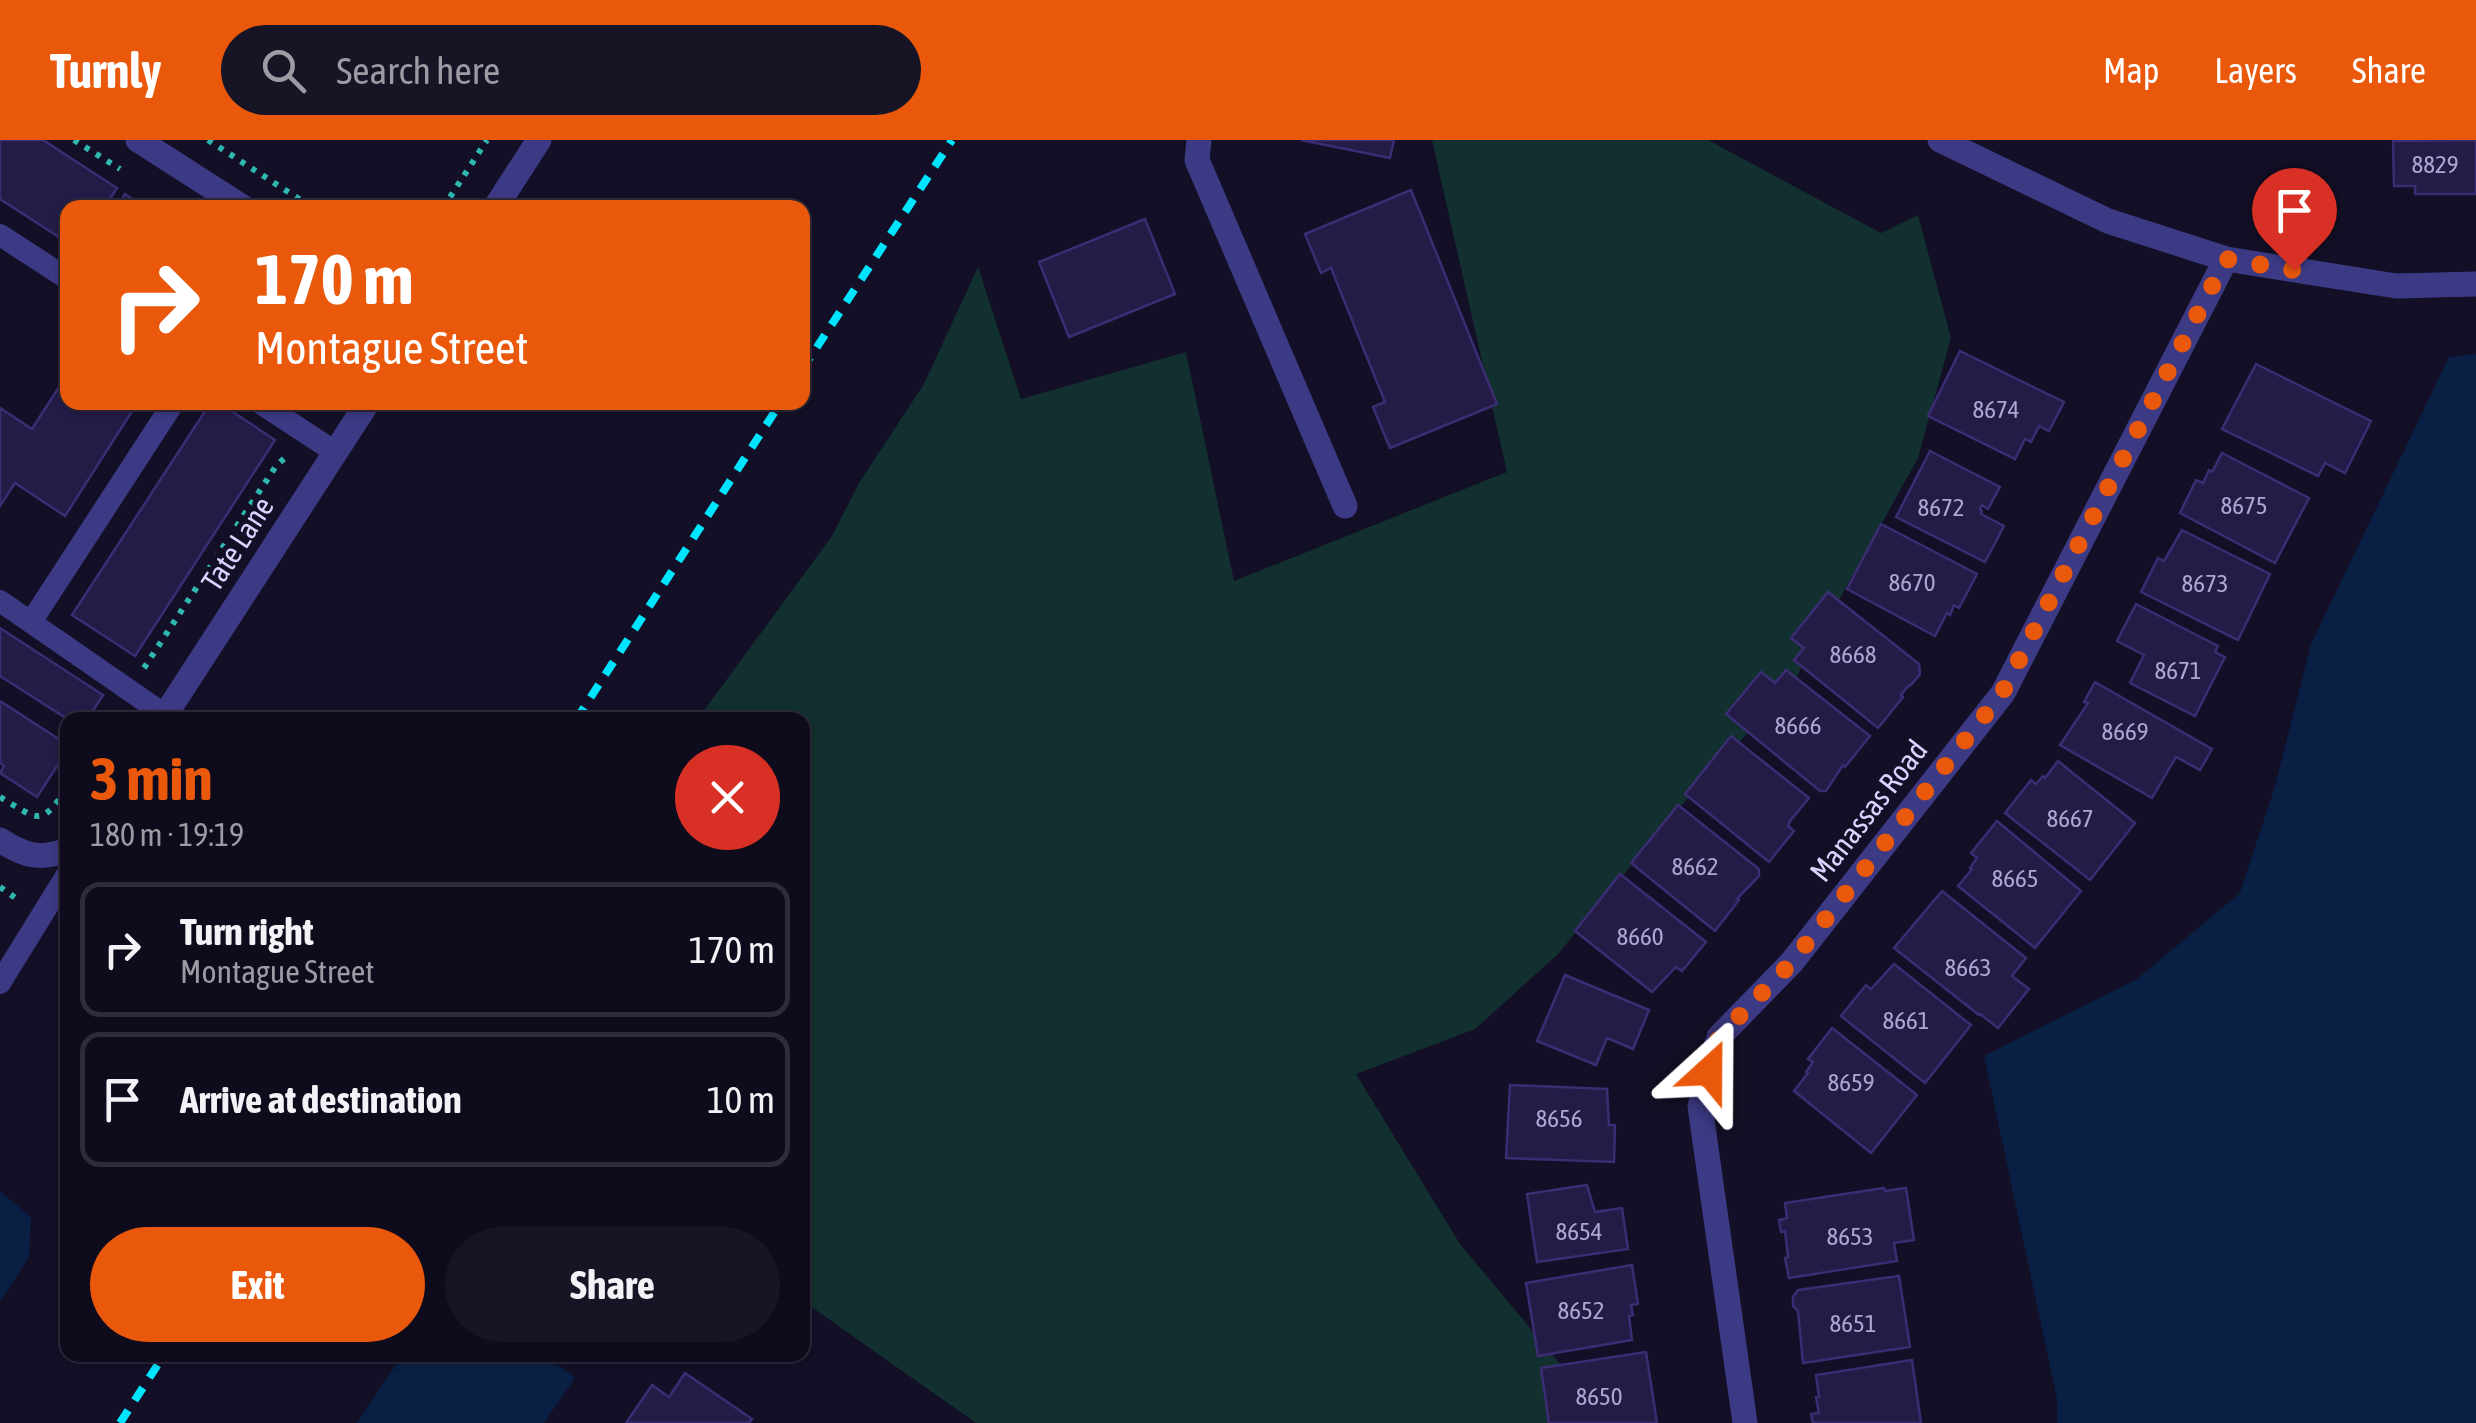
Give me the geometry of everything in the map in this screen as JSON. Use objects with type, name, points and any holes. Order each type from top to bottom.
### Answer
[{"type":"street","points":[[138,140],[232,200]]},
{"type":"street","points":[[500,200],[540,140]]},
{"type":"street","points":[[1199,140],[1197,160],[1346,506]]},
{"type":"street","points":[[1940,140],[2108,221],[2226,259],[2396,286],[2476,284]]},
{"type":"street","name":"Manassas Road","points":[[1745,1423],[1700,1106],[1719,1037],[1792,962],[2002,693],[2226,259]]},
{"type":"street","name":"Tate Lane","points":[[168,712],[363,410]]},
{"type":"street","points":[[0,840],[27,855],[60,853]]},
{"type":"lane","points":[[0,236],[60,274]]},
{"type":"lane","points":[[31,622],[169,410]]},
{"type":"lane","points":[[271,410],[336,452]]},
{"type":"lane","points":[[0,601],[157,712]]},
{"type":"lane","points":[[0,982],[60,886]]},
{"type":"path","points":[[208,140],[301,200]]},
{"type":"path","points":[[448,200],[487,140]]},
{"type":"path","points":[[131,691],[276,466],[304,432]]},
{"type":"path","points":[[0,797],[40,817],[52,810],[60,798]]},
{"type":"green space","points":[[1432,140],[1708,140],[1881,233],[1918,215],[1951,338],[1918,458],[1793,683],[1672,816],[1558,954],[1475,1029],[1356,1074],[1460,1244],[1566,1371],[1563,1423],[976,1423],[810,1306],[810,712],[703,712],[832,536],[859,483],[924,384],[978,267],[1021,399],[1186,352],[1234,581],[1507,472]]},
{"type":"water","points":[[2476,354],[2476,1423],[2057,1423],[2057,1399],[1984,1056],[2137,979],[2240,893],[2275,786],[2311,644],[2449,357]]},
{"type":"water","points":[[0,1191],[31,1217],[29,1257],[0,1302]]},
{"type":"water","points":[[397,1362],[554,1362],[575,1378],[544,1423],[357,1423]]},
{"type":"building","points":[[0,140],[43,140],[117,188],[109,200],[60,200],[60,238],[0,199]]},
{"type":"building","points":[[1301,140],[1394,140],[1390,158]]},
{"type":"building","points":[[2476,140],[2476,194],[2415,194],[2415,186],[2394,186],[2393,141]]},
{"type":"building","points":[[1411,190],[1497,404],[1390,448],[1373,407],[1385,402],[1331,268],[1321,273],[1305,234]]},
{"type":"building","points":[[1145,219],[1175,294],[1069,337],[1039,262]]},
{"type":"building","points":[[1960,351],[2064,402],[2049,431],[2039,426],[2031,442],[2025,439],[2015,459],[1928,416]]},
{"type":"building","points":[[2256,364],[2371,421],[2345,473],[2325,463],[2318,476],[2222,429]]},
{"type":"building","points":[[60,385],[60,410],[133,410],[65,516],[15,483],[0,506],[0,408],[32,429]]},
{"type":"building","points":[[206,410],[230,410],[275,440],[135,656],[72,615]]},
{"type":"building","points":[[1930,451],[2000,487],[1988,509],[1982,505],[1980,509],[1981,514],[2004,526],[1985,562],[1896,517]]},
{"type":"building","points":[[2222,453],[2309,498],[2275,563],[2180,513],[2196,480],[2203,483]]},
{"type":"building","points":[[1881,524],[1977,574],[1959,608],[1954,605],[1950,615],[1947,613],[1935,636],[1847,589]]},
{"type":"building","points":[[2182,530],[2270,574],[2238,640],[2141,592],[2158,558],[2164,561]]},
{"type":"building","points":[[1828,592],[1919,664],[1920,674],[1878,728],[1794,660],[1804,648],[1791,638]]},
{"type":"building","points":[[2136,604],[2218,646],[2215,652],[2225,657],[2195,716],[2130,683],[2144,655],[2117,641]]},
{"type":"building","points":[[0,628],[103,695],[92,712],[60,714],[0,676]]},
{"type":"building","points":[[1786,670],[1870,736],[1826,791],[1820,791],[1726,714],[1761,672],[1775,683]]},
{"type":"building","points":[[2095,682],[2212,749],[2200,770],[2176,757],[2152,798],[2060,745],[2088,703],[2084,702]]},
{"type":"building","points":[[0,701],[60,740],[60,761],[37,797],[0,773],[4,766],[0,763]]},
{"type":"building","points":[[1731,736],[1809,798],[1790,821],[1788,826],[1794,831],[1769,862],[1685,794]]},
{"type":"building","points":[[2058,761],[2135,823],[2090,880],[2005,813],[2031,780],[2036,784],[2045,778]]},
{"type":"building","points":[[1678,805],[1759,869],[1759,876],[1715,931],[1631,863]]},
{"type":"building","points":[[1997,821],[2081,891],[2035,948],[1958,886],[1977,858],[1971,853]]},
{"type":"building","points":[[1620,874],[1706,942],[1682,971],[1676,967],[1652,992],[1575,931]]},
{"type":"building","points":[[1942,891],[2026,958],[2012,976],[2029,989],[1998,1028],[1894,948]]},
{"type":"building","points":[[1894,964],[1971,1025],[1925,1083],[1841,1016],[1866,985],[1871,989]]},
{"type":"building","points":[[1565,975],[1649,1010],[1633,1049],[1607,1038],[1596,1065],[1537,1041]]},
{"type":"building","points":[[1832,1028],[1917,1095],[1871,1153],[1794,1091],[1813,1062],[1808,1059]]},
{"type":"building","points":[[1510,1085],[1607,1089],[1609,1125],[1615,1125],[1614,1162],[1506,1158]]},
{"type":"building","points":[[1587,1185],[1595,1212],[1622,1208],[1628,1249],[1537,1262],[1527,1194]]},
{"type":"building","points":[[1906,1188],[1914,1240],[1894,1243],[1897,1261],[1789,1278],[1785,1231],[1781,1232],[1779,1220],[1787,1218],[1785,1203]]},
{"type":"building","points":[[1632,1265],[1638,1304],[1631,1305],[1633,1315],[1629,1316],[1632,1340],[1538,1356],[1526,1283]]},
{"type":"building","points":[[1899,1276],[1910,1347],[1803,1363],[1798,1311],[1793,1306],[1798,1290]]},
{"type":"building","points":[[1646,1352],[1657,1423],[1549,1423],[1541,1368]]},
{"type":"building","points":[[1912,1360],[1921,1423],[1813,1423],[1811,1414],[1819,1413],[1816,1375]]},
{"type":"building","points":[[685,1373],[752,1419],[749,1423],[626,1423],[652,1385],[669,1397]]},
{"type":"railway","points":[[810,358],[952,140]]},
{"type":"railway","points":[[581,712],[776,410]]},
{"type":"railway","points":[[120,1423],[159,1362]]},
{"type":"route","points":[[1709,1071],[1719,1037],[1792,962],[2002,693],[2226,259],[2294,270]]}]
